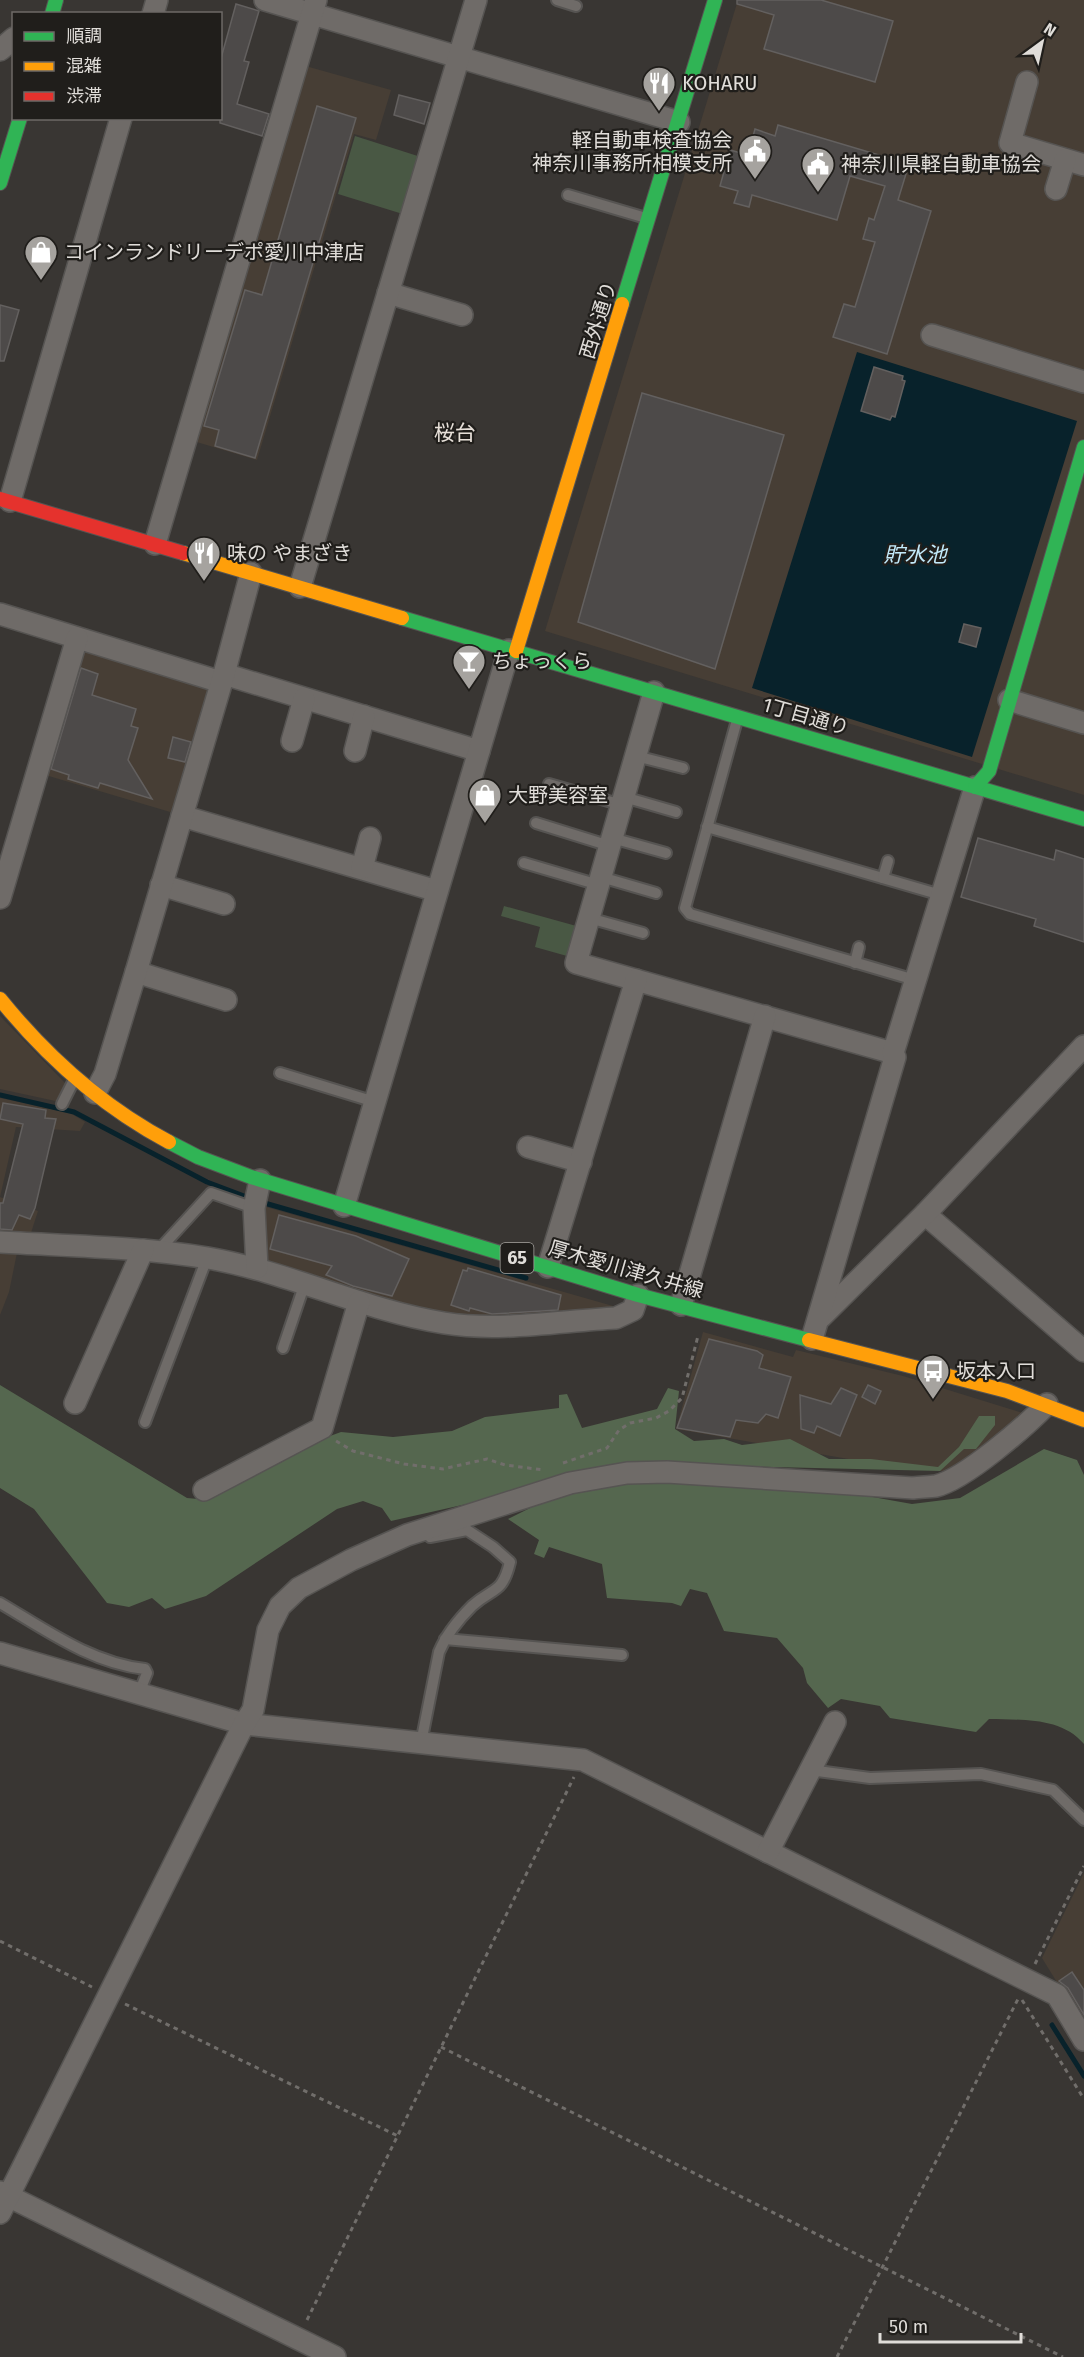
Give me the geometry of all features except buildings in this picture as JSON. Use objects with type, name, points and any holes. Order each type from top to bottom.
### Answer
[{"type":"street","points":[[266,0],[314,7],[459,57],[679,122]]},
{"type":"street","points":[[300,587],[388,293],[410,242],[476,0]]},
{"type":"street","name":"西外通り","points":[[513,650],[649,219],[715,0]]},
{"type":"street","points":[[155,544],[314,7]]},
{"type":"street","points":[[0,50],[12,40]]},
{"type":"street","points":[[1019,91],[1010,143],[1074,163],[1056,189]]},
{"type":"street","points":[[0,183],[19,120]]},
{"type":"street","points":[[5,500],[120,120]]},
{"type":"street","points":[[388,293],[462,315]]},
{"type":"street","points":[[932,335],[964,338],[1023,370],[1084,382]]},
{"type":"street","points":[[816,1330],[895,1057],[893,1053],[975,787],[989,771],[1009,700],[1075,509],[1084,447]]},
{"type":"street","name":"1丁目通り","points":[[5,500],[1084,819]]},
{"type":"street","points":[[95,1093],[105,1074],[136,972],[223,678],[251,573]]},
{"type":"street","points":[[0,614],[77,638],[364,716],[479,751]]},
{"type":"street","points":[[0,898],[77,638]]},
{"type":"street","points":[[344,1206],[479,751],[513,650]]},
{"type":"street","points":[[654,692],[576,963],[893,1053]]},
{"type":"street","points":[[292,741],[304,699]]},
{"type":"street","points":[[1009,700],[1084,723]]},
{"type":"street","points":[[355,750],[364,716]]},
{"type":"street","points":[[182,816],[437,891]]},
{"type":"street","points":[[362,868],[370,838]]},
{"type":"street","points":[[161,885],[224,904]]},
{"type":"street","points":[[136,972],[226,1000]]},
{"type":"street","points":[[548,1267],[636,980]]},
{"type":"street","name":"厚木愛川津久井線","points":[[0,999],[22,1028],[95,1093],[144,1128],[194,1155],[257,1196],[344,1206],[638,1295],[703,1311],[816,1330],[1047,1404],[1083,1419]]},
{"type":"street","points":[[681,1305],[765,1016]]},
{"type":"street","points":[[816,1330],[1084,1046]]},
{"type":"street","points":[[528,1147],[581,1162]]},
{"type":"street","points":[[257,1196],[257,1268]]},
{"type":"street","points":[[925,1214],[1084,1351]]},
{"type":"street","points":[[0,1242],[150,1251],[207,1258],[257,1268],[359,1302],[444,1323],[484,1326],[616,1318],[633,1310],[638,1295]]},
{"type":"street","points":[[75,1403],[150,1251]]},
{"type":"street","points":[[204,1490],[322,1428],[359,1302]]},
{"type":"street","points":[[335,2357],[3,2200],[253,1710],[268,1630],[280,1606],[309,1583],[351,1560],[407,1535],[570,1483],[627,1473],[667,1472],[913,1488],[938,1486],[958,1476],[1028,1424],[1047,1404]]},
{"type":"street","points":[[0,1653],[244,1724],[583,1760],[768,1852],[1023,1988],[1057,1995],[1084,2040]]},
{"type":"street","points":[[768,1852],[834,1722]]},
{"type":"lane","points":[[557,0],[576,6]]},
{"type":"lane","points":[[568,195],[649,219]]},
{"type":"lane","points":[[738,717],[684,908],[690,914],[915,980]]},
{"type":"lane","points":[[636,756],[683,768]]},
{"type":"lane","points":[[549,784],[676,812]]},
{"type":"lane","points":[[536,823],[666,853]]},
{"type":"lane","points":[[707,827],[941,895]]},
{"type":"lane","points":[[883,878],[888,861]]},
{"type":"lane","points":[[524,863],[656,893]]},
{"type":"lane","points":[[589,918],[643,933]]},
{"type":"lane","points":[[855,963],[859,947]]},
{"type":"lane","points":[[280,1073],[375,1102]]},
{"type":"lane","points":[[62,1104],[76,1077]]},
{"type":"lane","points":[[150,1251],[211,1193],[257,1196]]},
{"type":"lane","points":[[146,1422],[207,1258]]},
{"type":"lane","points":[[283,1348],[305,1284]]},
{"type":"lane","points":[[172,1349],[184,1353]]},
{"type":"lane","points":[[151,1406],[162,1411]]},
{"type":"lane","points":[[407,1535],[423,1538],[467,1530],[510,1562],[498,1590],[473,1605],[445,1639],[439,1652],[421,1743]]},
{"type":"lane","points":[[0,1603],[75,1648],[120,1666],[145,1669],[147,1673],[139,1693]]},
{"type":"lane","points":[[445,1639],[622,1654]]},
{"type":"lane","points":[[810,1770],[870,1778],[981,1774],[1053,1790],[1084,1820]]},
{"type":"path","points":[[555,1467],[581,1455],[608,1448],[619,1430],[630,1422],[656,1418],[669,1412],[682,1398],[703,1311]]},
{"type":"path","points":[[322,1428],[345,1447],[374,1458],[443,1469],[487,1459],[505,1465],[542,1467],[546,1471],[537,1476]]},
{"type":"path","points":[[298,2339],[583,1760]]},
{"type":"path","points":[[837,2357],[1084,1866]]},
{"type":"path","points":[[0,1941],[398,2136]]},
{"type":"path","points":[[1023,1988],[1084,2099]]},
{"type":"path","points":[[441,2047],[1063,2357]]},
{"type":"shaded area","points":[[738,0],[1084,0],[1084,795],[545,631]]},
{"type":"shaded area","points":[[302,65],[391,90],[376,140],[354,134],[257,460],[190,440]]},
{"type":"shaded area","points":[[79,642],[211,681],[177,814],[42,774]]},
{"type":"shaded area","points":[[0,1016],[66,1084],[60,1102],[0,1089]]},
{"type":"shaded area","points":[[0,1098],[70,1113],[85,1122],[80,1131],[16,1127],[0,1197]]},
{"type":"shaded area","points":[[0,1197],[38,1211],[30,1236],[0,1235]]},
{"type":"shaded area","points":[[259,1205],[620,1308],[588,1316],[438,1317],[261,1263]]},
{"type":"shaded area","points":[[0,1247],[18,1248],[9,1292],[0,1315]]},
{"type":"shaded area","points":[[703,1332],[793,1357],[796,1350],[903,1376],[1026,1414],[952,1472],[883,1465],[676,1429]]},
{"type":"shaded area","points":[[1084,1873],[1084,2026],[1042,1958]]},
{"type":"green space","points":[[355,136],[424,158],[406,215],[338,194]]},
{"type":"green space","points":[[504,906],[580,927],[574,951],[569,950],[567,956],[535,947],[540,927],[501,916]]},
{"type":"green space","points":[[0,1385],[187,1498],[198,1499],[282,1462],[308,1444],[341,1432],[393,1437],[452,1431],[485,1417],[559,1408],[559,1395],[567,1394],[582,1428],[657,1409],[668,1388],[679,1391],[675,1429],[694,1441],[724,1439],[742,1445],[790,1439],[829,1459],[871,1459],[938,1467],[959,1447],[979,1416],[995,1416],[995,1425],[976,1449],[964,1449],[940,1471],[693,1465],[912,1504],[960,1498],[1044,1449],[1077,1460],[1084,1475],[1084,1744],[1064,1729],[1040,1722],[989,1719],[976,1732],[890,1718],[880,1706],[841,1699],[828,1708],[807,1683],[803,1668],[777,1638],[724,1631],[707,1593],[690,1589],[681,1606],[672,1603],[607,1598],[602,1564],[549,1547],[544,1558],[534,1554],[539,1540],[508,1519],[534,1506],[529,1490],[391,1521],[382,1508],[363,1501],[337,1509],[206,1596],[165,1609],[152,1598],[129,1607],[107,1603],[34,1509],[0,1488]]},
{"type":"water","name":"貯水池","points":[[857,352],[1077,421],[972,757],[752,688]]},
{"type":"waterway","points":[[0,1095],[74,1112],[207,1182],[252,1199]]},
{"type":"waterway","points":[[261,1202],[526,1278]]},
{"type":"waterway","points":[[1052,2025],[1084,2076]]},
{"type":"traffic: fast","points":[[53,12],[56,0]]},
{"type":"traffic: fast","points":[[622,304],[715,0]]},
{"type":"traffic: fast","points":[[0,183],[19,120]]},
{"type":"traffic: fast","points":[[975,787],[989,771],[1084,447]]},
{"type":"traffic: fast","points":[[402,618],[1084,819]]},
{"type":"traffic: fast","points":[[169,1142],[198,1157],[251,1177],[638,1295],[809,1340]]},
{"type":"traffic: slow","points":[[516,651],[622,304]]},
{"type":"traffic: slow","points":[[183,553],[402,618]]},
{"type":"traffic: slow","points":[[0,999],[37,1041],[77,1079],[121,1113],[169,1142]]},
{"type":"traffic: slow","points":[[809,1340],[1007,1391],[1084,1420]]},
{"type":"traffic: jam","points":[[0,499],[183,553]]},
{"type":"place","name":"KOHARU","points":[[659,112]]},
{"type":"place","name":"軽自動車検査協会 神奈川事務所相模支所","points":[[755,180]]},
{"type":"place","name":"神奈川県軽自動車協会","points":[[818,193]]},
{"type":"place","name":"コインランドリーデポ愛川中津店","points":[[41,281]]},
{"type":"place","name":"味の やまざき","points":[[204,582]]},
{"type":"place","name":"ちょっくら","points":[[469,690]]},
{"type":"place","name":"大野美容室","points":[[485,824]]},
{"type":"place","name":"坂本入口","points":[[933,1400]]},
{"type":"district","name":"桜台","points":[[455,433]]}]
